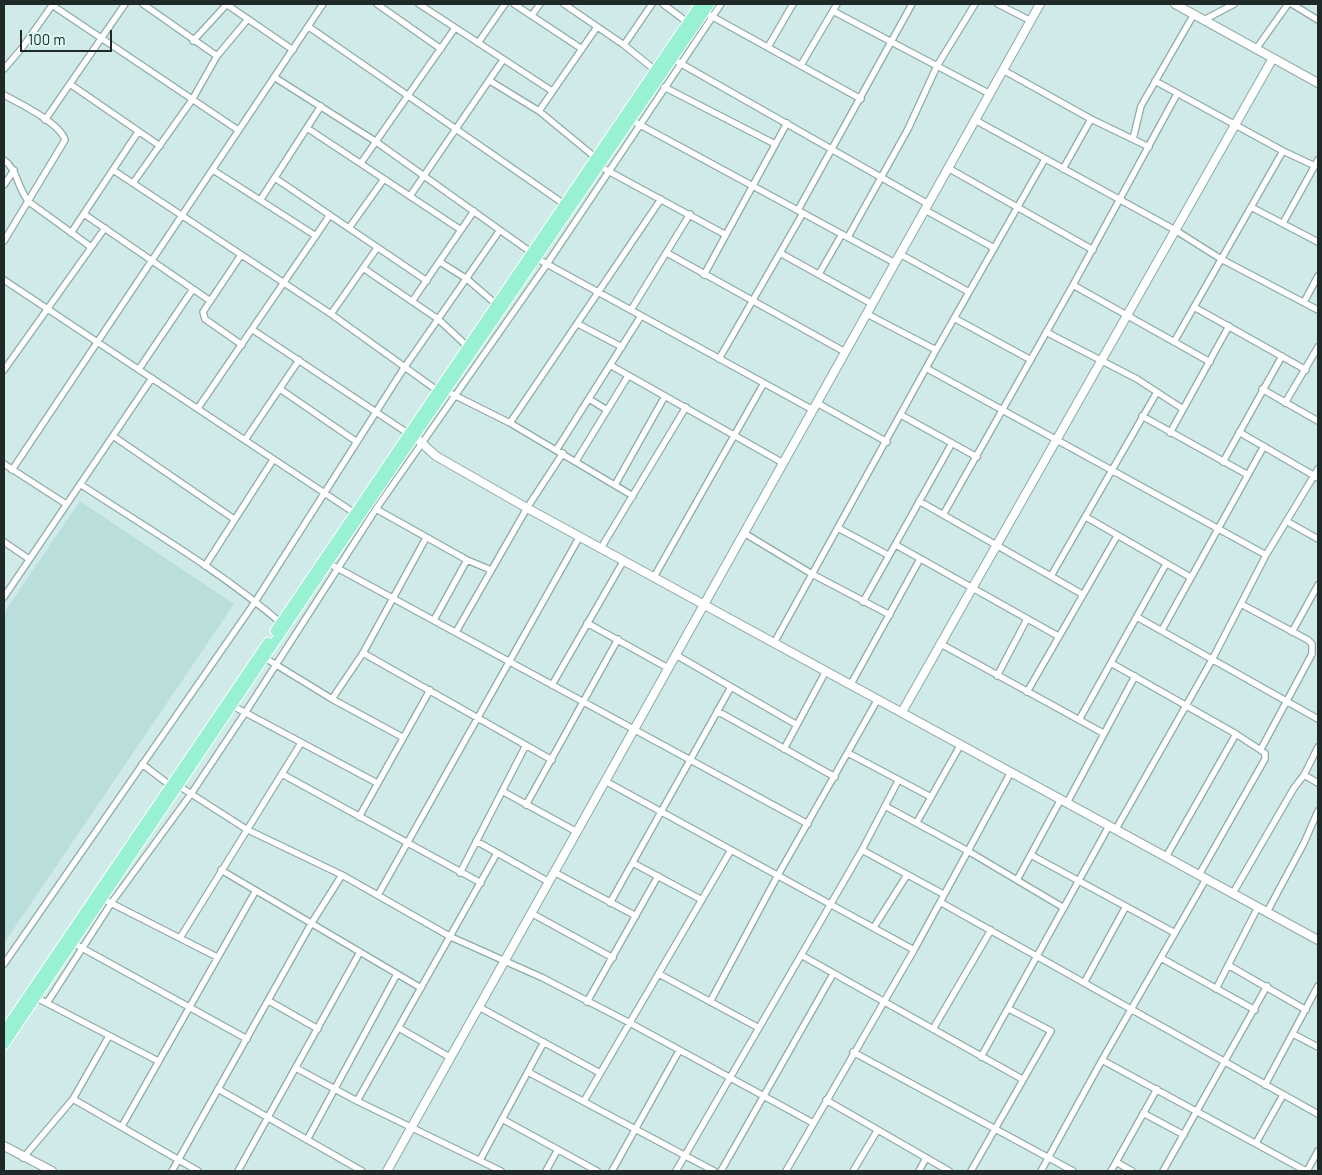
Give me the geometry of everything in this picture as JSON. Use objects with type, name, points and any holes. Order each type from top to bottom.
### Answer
[{"type":"main road","points":[[446,392],[468,347],[534,255],[564,204],[676,61],[710,4]]},
{"type":"main road","points":[[6,1029],[37,998],[73,943],[107,901],[175,786],[280,623],[415,438],[534,255],[598,162],[687,22],[705,11]]},
{"type":"main road","points":[[4,1045],[6,1029],[233,706],[358,515]]},
{"type":"street","points":[[4,69],[22,48],[53,4],[238,130]]},
{"type":"street","points":[[45,120],[125,4]]},
{"type":"street","points":[[143,4],[193,41],[217,56]]},
{"type":"street","points":[[193,41],[227,4],[293,50]]},
{"type":"street","points":[[12,470],[96,341],[213,170],[323,4]]},
{"type":"street","points":[[377,4],[441,49]]},
{"type":"street","points":[[386,10],[390,4]]},
{"type":"street","points":[[420,4],[552,91]]},
{"type":"street","points":[[478,44],[505,4]]},
{"type":"street","points":[[514,4],[582,49]]},
{"type":"street","points":[[532,15],[540,4]]},
{"type":"street","points":[[564,4],[624,45],[655,70]]},
{"type":"street","points":[[624,45],[652,4]]},
{"type":"street","points":[[663,4],[687,22]]},
{"type":"street","points":[[705,11],[721,4]]},
{"type":"street","points":[[768,47],[793,4]]},
{"type":"street","points":[[801,65],[837,4]]},
{"type":"street","points":[[720,360],[780,253],[832,150],[912,4]]},
{"type":"street","points":[[848,237],[879,177],[908,129],[937,66],[976,4]]},
{"type":"street","points":[[998,4],[1031,20]]},
{"type":"street","points":[[387,1171],[1040,4]]},
{"type":"street","points":[[1204,20],[1234,4]]},
{"type":"street","points":[[1256,49],[1288,4]]},
{"type":"street","points":[[1292,4],[1318,20]]},
{"type":"street","points":[[1180,5],[1256,49],[1318,81]]},
{"type":"street","points":[[705,11],[861,98]]},
{"type":"street","points":[[833,11],[990,94]]},
{"type":"street","points":[[1133,139],[1139,110],[1194,14]]},
{"type":"street","points":[[133,183],[192,100],[217,56],[248,19]]},
{"type":"street","points":[[309,27],[458,128],[564,204]]},
{"type":"street","points":[[539,111],[597,27]]},
{"type":"street","points":[[361,163],[455,28]]},
{"type":"street","points":[[902,712],[1273,58]]},
{"type":"street","points":[[410,196],[503,60]]},
{"type":"street","points":[[47,1004],[82,948],[107,901],[191,794],[245,713],[376,509],[415,438],[446,392],[547,264],[640,125],[664,87],[676,61],[879,177],[994,248]]},
{"type":"street","points":[[1003,70],[1091,119],[1149,147]]},
{"type":"street","points":[[274,77],[375,141],[547,264],[720,360],[887,442]]},
{"type":"street","points":[[490,81],[539,111],[608,172],[661,198],[726,234]]},
{"type":"street","points":[[1155,81],[1283,151],[1317,163],[1283,222]]},
{"type":"street","points":[[70,84],[160,146]]},
{"type":"street","points":[[664,87],[775,144]]},
{"type":"street","points":[[4,94],[45,120],[62,134],[65,140],[4,241]]},
{"type":"street","points":[[943,515],[1074,285],[1177,94]]},
{"type":"street","points":[[261,199],[321,106]]},
{"type":"street","points":[[1063,169],[1091,119]]},
{"type":"street","points":[[631,120],[895,263]]},
{"type":"street","points":[[975,120],[1175,230],[1221,259],[1318,310]]},
{"type":"street","points":[[704,275],[787,123]]},
{"type":"street","points":[[307,128],[461,230]]},
{"type":"street","points":[[71,233],[138,132]]},
{"type":"street","points":[[1174,342],[1283,151]]},
{"type":"street","points":[[774,643],[887,442],[936,350],[1045,159]]},
{"type":"street","points":[[4,160],[14,170],[22,193],[29,202],[91,247]]},
{"type":"street","points":[[948,168],[1093,250]]},
{"type":"street","points":[[4,185],[14,170]]},
{"type":"street","points":[[113,170],[284,282],[404,368],[446,392],[510,422],[633,496]]},
{"type":"street","points":[[213,170],[316,236]]},
{"type":"street","points":[[275,178],[427,281]]},
{"type":"street","points":[[349,228],[384,179]]},
{"type":"street","points":[[510,422],[578,324],[661,198]]},
{"type":"street","points":[[1251,207],[1283,222],[1318,242]]},
{"type":"street","points":[[413,300],[474,211]]},
{"type":"street","points":[[84,214],[209,300]]},
{"type":"street","points":[[631,310],[690,214]]},
{"type":"street","points":[[198,408],[330,216]]},
{"type":"street","points":[[4,368],[105,228]]},
{"type":"street","points":[[4,964],[255,602],[404,368],[500,230]]},
{"type":"street","points":[[819,274],[842,234]]},
{"type":"street","points":[[331,314],[377,248]]},
{"type":"street","points":[[667,253],[752,302],[846,352]]},
{"type":"street","points":[[780,253],[872,304]]},
{"type":"street","points":[[900,254],[969,292]]},
{"type":"street","points":[[241,255],[202,312],[203,316],[242,345]]},
{"type":"street","points":[[440,262],[467,279],[497,305]]},
{"type":"street","points":[[363,268],[413,300],[438,319],[468,347]]},
{"type":"street","points":[[1304,302],[1318,276]]},
{"type":"street","points":[[4,280],[358,515]]},
{"type":"street","points":[[1074,285],[1210,362]]},
{"type":"street","points":[[139,369],[193,290]]},
{"type":"street","points":[[1194,307],[1306,370]]},
{"type":"street","points":[[867,314],[936,350]]},
{"type":"street","points":[[556,449],[641,316]]},
{"type":"street","points":[[954,318],[1031,360]]},
{"type":"street","points":[[578,324],[622,348]]},
{"type":"street","points":[[1170,433],[1229,326]]},
{"type":"street","points":[[253,330],[415,438],[436,456],[527,508],[1112,828],[1318,938]]},
{"type":"street","points":[[1046,332],[1101,360],[1183,409]]},
{"type":"street","points":[[1286,403],[1318,347]]},
{"type":"street","points":[[1223,462],[1282,356]]},
{"type":"street","points":[[245,440],[299,360]]},
{"type":"street","points":[[610,365],[783,463]]},
{"type":"street","points":[[926,368],[1266,556]]},
{"type":"street","points":[[576,461],[628,376]]},
{"type":"street","points":[[4,597],[152,378]]},
{"type":"street","points":[[654,577],[764,383]]},
{"type":"street","points":[[280,389],[357,442]]},
{"type":"street","points":[[1262,389],[1318,421]]},
{"type":"street","points":[[1050,576],[1157,392]]},
{"type":"street","points":[[615,485],[665,396]]},
{"type":"street","points":[[589,399],[607,410]]},
{"type":"street","points":[[601,548],[686,407]]},
{"type":"street","points":[[901,416],[977,456]]},
{"type":"street","points":[[1142,416],[1248,475]]},
{"type":"street","points":[[1239,432],[1316,477]]},
{"type":"street","points":[[113,436],[234,519]]},
{"type":"street","points":[[863,602],[952,443]]},
{"type":"street","points":[[1162,630],[1264,446]]},
{"type":"street","points":[[456,632],[527,508],[563,453]]},
{"type":"street","points":[[205,566],[273,460]]},
{"type":"street","points":[[4,464],[66,504]]},
{"type":"street","points":[[981,1056],[1079,881],[1213,658],[1266,556],[1316,477],[1318,469]]},
{"type":"street","points":[[80,484],[205,566],[255,602],[280,623]]},
{"type":"street","points":[[919,502],[1082,594]]},
{"type":"street","points":[[376,509],[467,560],[491,570]]},
{"type":"street","points":[[1086,517],[1190,577]]},
{"type":"street","points":[[1288,522],[1318,539]]},
{"type":"street","points":[[838,528],[888,555]]},
{"type":"street","points":[[744,533],[812,574],[890,615]]},
{"type":"street","points":[[378,895],[580,536]]},
{"type":"street","points":[[1027,692],[1117,536]]},
{"type":"street","points":[[332,699],[363,653],[426,538]]},
{"type":"street","points":[[4,542],[29,559]]},
{"type":"street","points":[[896,545],[1058,636]]},
{"type":"street","points":[[851,684],[920,559]]},
{"type":"street","points":[[434,620],[467,560]]},
{"type":"street","points":[[552,685],[624,560]]},
{"type":"street","points":[[328,563],[808,824]]},
{"type":"street","points":[[1079,720],[1166,564]]},
{"type":"street","points":[[1292,632],[1318,585]]},
{"type":"street","points":[[1241,604],[1312,644],[1312,654],[1260,749]]},
{"type":"street","points":[[1137,617],[1288,700],[1318,719]]},
{"type":"street","points":[[997,676],[1027,619]]},
{"type":"street","points":[[587,623],[668,668]]},
{"type":"street","points":[[526,805],[618,639]]},
{"type":"street","points":[[941,644],[1102,733]]},
{"type":"street","points":[[363,653],[552,760]]},
{"type":"street","points":[[676,656],[797,725]]},
{"type":"street","points":[[265,658],[332,699],[402,737]]},
{"type":"street","points":[[1041,1171],[1130,1009],[1175,934],[1265,759],[1265,753],[1236,734],[1111,663]]},
{"type":"street","points":[[784,749],[826,671]]},
{"type":"street","points":[[1016,880],[1064,801],[1135,676]]},
{"type":"street","points":[[610,904],[731,687]]},
{"type":"street","points":[[359,817],[402,737],[430,690]]},
{"type":"street","points":[[710,1002],[778,875],[878,699]]},
{"type":"street","points":[[233,706],[377,783]]},
{"type":"street","points":[[717,710],[835,777]]},
{"type":"street","points":[[1166,857],[1236,734]]},
{"type":"street","points":[[180,938],[301,743]]},
{"type":"street","points":[[917,822],[961,744]]},
{"type":"street","points":[[460,873],[526,745]]},
{"type":"street","points":[[1233,893],[1294,788],[1304,775],[1318,747]]},
{"type":"street","points":[[848,753],[930,797]]},
{"type":"street","points":[[142,764],[246,829],[342,875],[451,937],[542,978],[630,1023],[813,1123]]},
{"type":"street","points":[[786,1171],[853,1052],[914,950],[1012,772]]},
{"type":"street","points":[[282,774],[481,884]]},
{"type":"street","points":[[1304,775],[1318,783]]},
{"type":"street","points":[[605,781],[914,950]]},
{"type":"street","points":[[676,1171],[862,850],[898,781]]},
{"type":"street","points":[[502,791],[576,832]]},
{"type":"street","points":[[885,806],[968,851],[1064,908]]},
{"type":"street","points":[[1267,912],[1304,843],[1318,811]]},
{"type":"street","points":[[476,841],[549,882]]},
{"type":"street","points":[[584,1101],[731,850]]},
{"type":"street","points":[[862,850],[944,894]]},
{"type":"street","points":[[357,1101],[497,853]]},
{"type":"street","points":[[1031,855],[1175,934]]},
{"type":"street","points":[[633,863],[702,900]]},
{"type":"street","points":[[221,870],[255,892],[421,988]]},
{"type":"street","points":[[554,872],[610,904],[636,916]]},
{"type":"street","points":[[172,1171],[311,924],[342,875]]},
{"type":"street","points":[[874,927],[907,875]]},
{"type":"street","points":[[587,1002],[658,876]]},
{"type":"street","points":[[122,1126],[255,892]]},
{"type":"street","points":[[107,901],[217,957]]},
{"type":"street","points":[[940,902],[1318,1114]]},
{"type":"street","points":[[1216,988],[1258,907]]},
{"type":"street","points":[[1084,983],[1125,908]]},
{"type":"street","points":[[531,913],[613,958]]},
{"type":"street","points":[[933,1030],[991,930]]},
{"type":"street","points":[[73,943],[247,1039]]},
{"type":"street","points":[[241,1170],[267,1117],[360,952]]},
{"type":"street","points":[[800,955],[1022,1079]]},
{"type":"street","points":[[1161,958],[1255,1010]]},
{"type":"street","points":[[1228,965],[1268,986],[1306,1010]]},
{"type":"street","points":[[307,1140],[397,974]]},
{"type":"street","points":[[659,974],[759,1028]]},
{"type":"street","points":[[721,1171],[833,974]]},
{"type":"street","points":[[1163,1171],[1268,986]]},
{"type":"street","points":[[1265,1085],[1318,986]]},
{"type":"street","points":[[37,998],[158,1061]]},
{"type":"street","points":[[269,1001],[318,1029]]},
{"type":"street","points":[[479,1007],[600,1072]]},
{"type":"street","points":[[971,1171],[1051,1031],[1009,1009]]},
{"type":"street","points":[[399,1028],[451,1058]]},
{"type":"street","points":[[1294,1034],[1318,1046]]},
{"type":"street","points":[[23,1158],[73,1099],[109,1036]]},
{"type":"street","points":[[480,1160],[544,1042]]},
{"type":"street","points":[[612,1171],[679,1051]]},
{"type":"street","points":[[853,1052],[994,1130],[1073,1171]]},
{"type":"street","points":[[1102,1060],[1307,1171],[1318,1151]]},
{"type":"street","points":[[296,1068],[357,1101],[501,1171]]},
{"type":"street","points":[[528,1072],[714,1171]]},
{"type":"street","points":[[218,1089],[362,1171]]},
{"type":"street","points":[[1110,1171],[1157,1089]]},
{"type":"street","points":[[1256,1143],[1283,1095]]},
{"type":"street","points":[[73,1099],[198,1171]]},
{"type":"street","points":[[826,1100],[949,1171]]},
{"type":"street","points":[[1143,1113],[1184,1135]]},
{"type":"street","points":[[502,1119],[557,1151],[597,1171]]},
{"type":"street","points":[[853,1171],[877,1131]]},
{"type":"street","points":[[4,1146],[23,1158],[52,1171]]},
{"type":"street","points":[[546,1171],[557,1151]]},
{"type":"street","points":[[919,1171],[926,1158]]},
{"type":"street","points":[[1116,1162],[1132,1171]]},
{"type":"shaded area","points":[[80,501],[234,604],[4,943],[4,613]]}]
